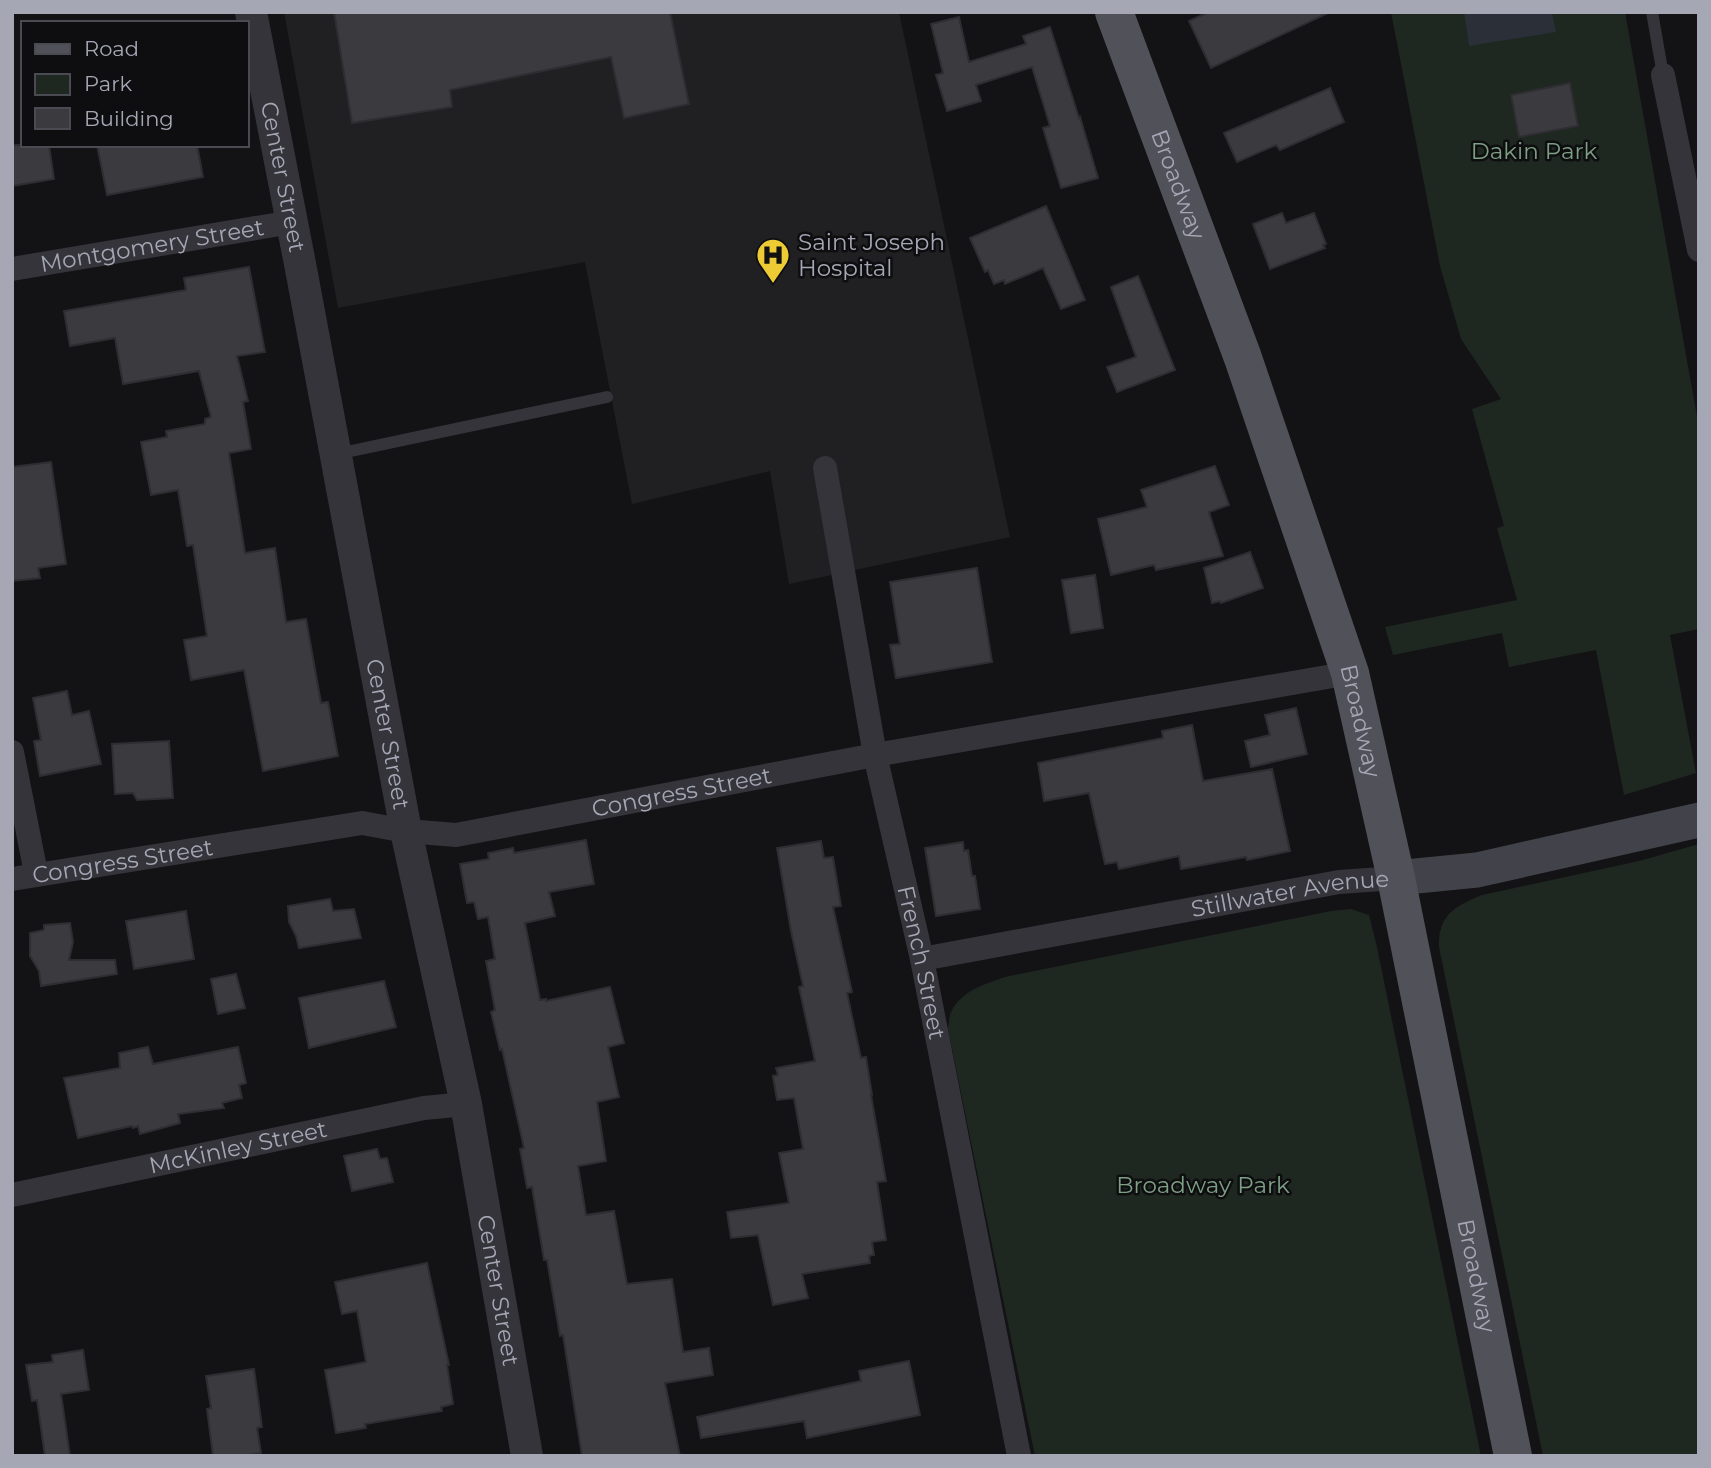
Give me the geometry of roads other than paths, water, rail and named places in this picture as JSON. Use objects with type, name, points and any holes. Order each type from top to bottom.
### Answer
[{"type":"main road","name":"Broadway","points":[[1120,14],[1244,358],[1350,673],[1396,878],[1513,1456]]},
{"type":"main road","name":"Stillwater Avenue","points":[[1396,878],[1477,870],[1699,820]]},
{"type":"street","name":"Center Street","points":[[251,12],[407,831],[466,1104],[527,1456]]},
{"type":"street","points":[[1663,75],[1699,250]]},
{"type":"street","name":"Montgomery Street","points":[[12,269],[292,222]]},
{"type":"street","name":"French Street","points":[[825,468],[875,755],[922,959],[1019,1456]]},
{"type":"street","name":"Congress Street","points":[[24,876],[362,823],[407,831],[456,835],[875,755],[1350,673]]},
{"type":"street","points":[[12,752],[24,876]]},
{"type":"street","name":"Stillwater Avenue","points":[[922,959],[1339,882],[1396,878]]},
{"type":"street","name":"McKinley Street","points":[[12,1195],[424,1108],[466,1104]]},
{"type":"lane","points":[[1652,12],[1663,75]]},
{"type":"lane","points":[[336,454],[607,397]]},
{"type":"place","name":"Saint Joseph Hospital","points":[[773,285]]},
{"type":"park label","name":"Dakin Park","points":[[1534,151]]},
{"type":"park label","name":"Broadway Park","points":[[1203,1185]]}]
